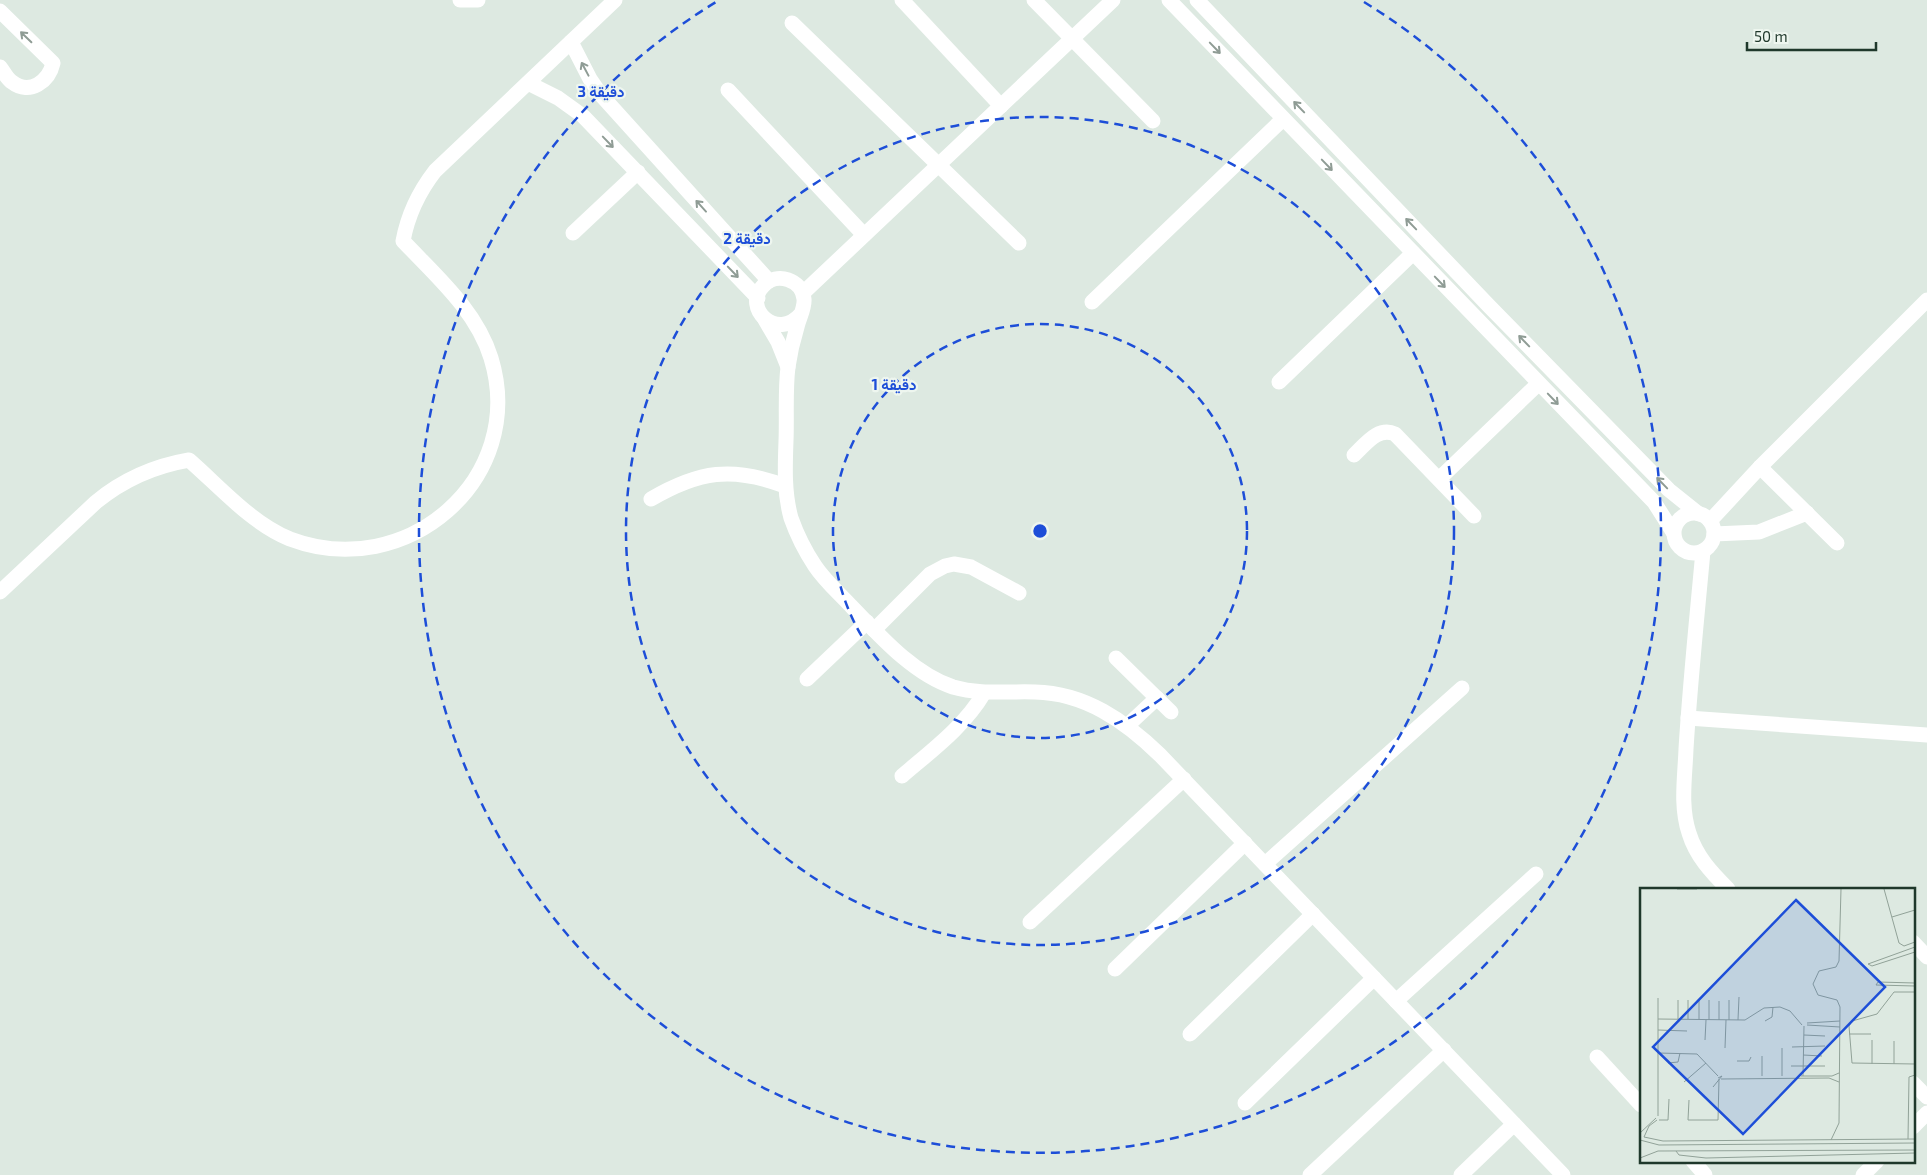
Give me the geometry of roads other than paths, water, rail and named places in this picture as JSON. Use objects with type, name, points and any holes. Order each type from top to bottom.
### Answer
[{"type":"street","points":[[460,0],[478,0]]},
{"type":"street","points":[[0,592],[110,491],[140,474],[172,463],[189,460],[255,518],[271,529],[288,538],[326,548],[365,549],[403,539],[437,520],[452,508],[476,476],[492,439],[496,405],[495,378],[491,358],[474,321],[448,288],[403,241],[411,211],[417,197],[434,171],[615,0]]},
{"type":"street","points":[[902,0],[1001,106]]},
{"type":"street","points":[[1034,0],[1153,121]]},
{"type":"street","points":[[803,293],[1113,0]]},
{"type":"street","points":[[1169,0],[1654,502],[1674,532],[1677,544],[1692,553],[1703,551],[1709,546],[1707,523],[1669,490],[1489,306],[1197,0]]},
{"type":"street","points":[[0,11],[53,63],[48,78],[42,83],[26,87],[11,82],[0,67]]},
{"type":"street","points":[[1200,32],[1214,18]]},
{"type":"street","points":[[792,24],[1019,243]]},
{"type":"street","points":[[571,42],[590,78],[613,109],[769,281]]},
{"type":"street","points":[[528,82],[565,102],[594,126],[758,298]]},
{"type":"street","points":[[728,90],[864,235]]},
{"type":"street","points":[[594,126],[613,109]]},
{"type":"street","points":[[1092,302],[1283,119]]},
{"type":"street","points":[[573,233],[638,172]]},
{"type":"street","points":[[1279,382],[1413,254]]},
{"type":"street","points":[[788,369],[778,342],[760,312],[758,298],[760,291],[769,281],[782,278],[789,280],[799,287],[803,293],[804,307],[793,341],[788,369],[785,486],[791,518],[806,551],[829,583],[908,661],[936,679],[952,686],[984,693],[1037,692],[1056,694],[1092,704],[1128,726],[1143,738],[1563,1175]]},
{"type":"street","points":[[1707,523],[1760,467],[1927,300]]},
{"type":"street","points":[[1475,318],[1489,306]]},
{"type":"street","points":[[764,318],[770,322],[783,325],[790,323],[801,314]]},
{"type":"street","points":[[1439,479],[1538,384]]},
{"type":"street","points":[[1354,456],[1378,434],[1391,432],[1398,436],[1474,516]]},
{"type":"street","points":[[1760,467],[1837,543]]},
{"type":"street","points":[[651,499],[682,483],[716,474],[751,476],[785,486]]},
{"type":"street","points":[[1674,532],[1675,525],[1685,515],[1707,523],[1758,532],[1806,513]]},
{"type":"street","points":[[1703,551],[1688,718],[1684,791],[1685,820],[1689,834],[1701,859],[1727,888]]},
{"type":"street","points":[[806,679],[871,626],[930,574],[945,566],[954,564],[971,567],[1019,593]]},
{"type":"street","points":[[1116,658],[1171,712]]},
{"type":"street","points":[[1265,864],[1462,688]]},
{"type":"street","points":[[902,776],[960,726],[984,693]]},
{"type":"street","points":[[1128,726],[1157,698]]},
{"type":"street","points":[[1688,718],[1927,735]]},
{"type":"street","points":[[1030,922],[1184,779]]},
{"type":"street","points":[[1115,969],[1245,843]]},
{"type":"street","points":[[1396,1001],[1536,874]]},
{"type":"street","points":[[1190,1034],[1313,914]]},
{"type":"street","points":[[1914,943],[1927,957]]},
{"type":"street","points":[[1245,1103],[1374,978]]},
{"type":"street","points":[[1310,1175],[1444,1050]]},
{"type":"street","points":[[1597,1057],[1640,1104]]},
{"type":"street","points":[[1914,1084],[1927,1097]]},
{"type":"street","points":[[1914,1126],[1927,1113]]},
{"type":"street","points":[[1461,1175],[1514,1124]]},
{"type":"street","points":[[1693,1162],[1705,1175]]},
{"type":"street","points":[[1863,1175],[1877,1162]]}]
